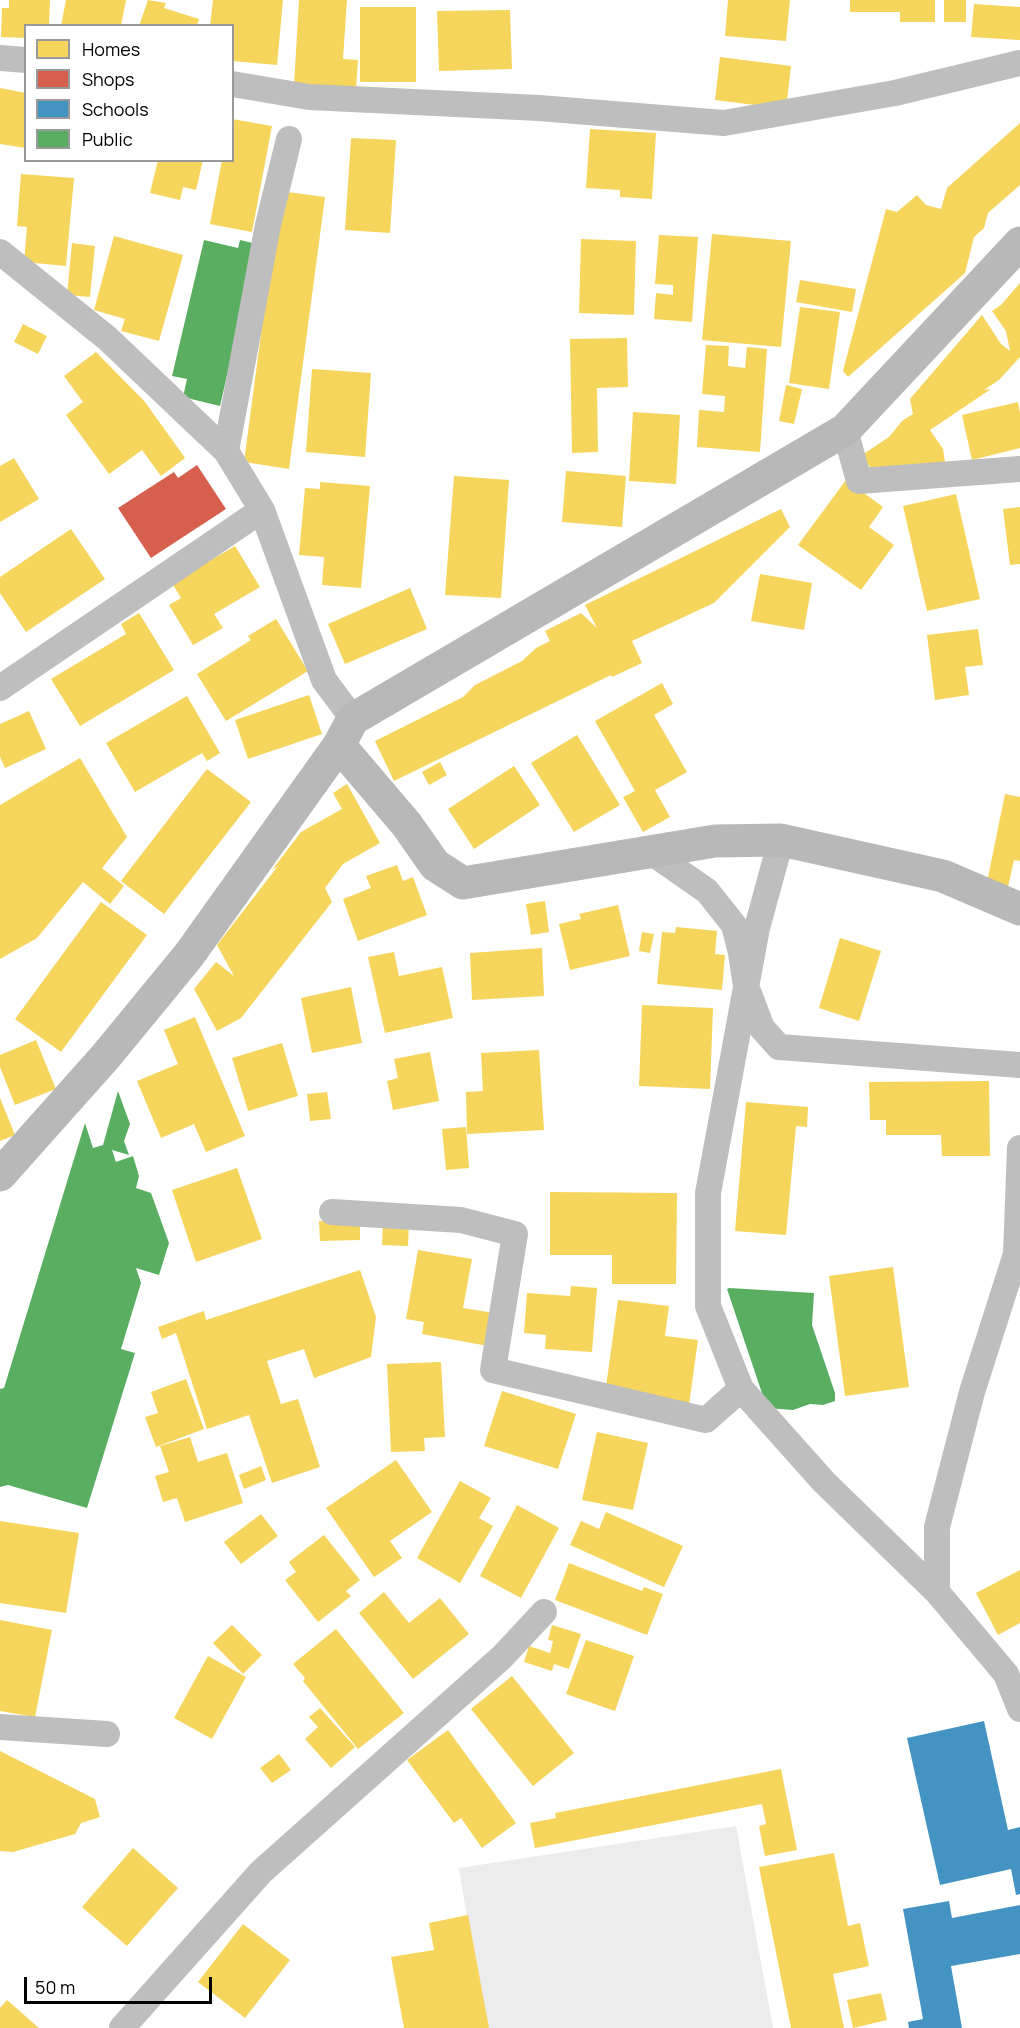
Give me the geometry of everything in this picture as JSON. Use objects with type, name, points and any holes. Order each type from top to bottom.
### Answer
[{"type":"street","points":[[0,58],[24,60]]},
{"type":"street","points":[[234,84],[309,97],[539,108],[724,123],[895,93],[1020,63]]},
{"type":"street","points":[[226,451],[268,225],[289,139]]},
{"type":"street","points":[[0,1175],[106,1056],[189,955],[346,732],[845,430],[1020,243]]},
{"type":"street","points":[[0,252],[107,338],[226,451],[262,510],[324,680],[346,732],[435,865],[463,883],[715,842],[781,840],[943,876],[1020,909]]},
{"type":"street","points":[[845,430],[859,481],[1020,469]]},
{"type":"street","points":[[0,688],[262,510]]},
{"type":"street","points":[[781,840],[757,928],[708,1193],[708,1306],[741,1389],[824,1482],[937,1592],[1006,1674],[1020,1708]]},
{"type":"street","points":[[651,852],[707,891],[734,926],[746,986],[762,1028],[779,1047],[1020,1065]]},
{"type":"street","points":[[937,1592],[937,1527],[972,1392],[1018,1256],[1020,1148]]},
{"type":"street","points":[[332,1212],[461,1220],[515,1234],[493,1370],[706,1420],[741,1389]]},
{"type":"street","points":[[122,2028],[261,1872],[502,1657],[544,1612]]},
{"type":"street","points":[[0,1727],[107,1734]]},
{"type":"shaded area","points":[[736,1826],[773,2028],[485,2028],[459,1868]]},
{"type":"building: Homes","points":[[9,0],[50,0],[49,24],[24,24],[24,38],[1,37],[2,8],[9,8]]},
{"type":"building: Homes","points":[[66,0],[126,0],[121,24],[61,24]]},
{"type":"building: Homes","points":[[148,0],[166,3],[164,8],[199,19],[198,24],[140,24]]},
{"type":"building: Homes","points":[[213,0],[283,0],[277,65],[234,61],[234,24],[210,24]]},
{"type":"building: Homes","points":[[299,0],[347,0],[343,59],[358,60],[356,89],[294,85]]},
{"type":"building: Homes","points":[[728,0],[790,0],[786,41],[725,36]]},
{"type":"building: Homes","points":[[850,0],[935,0],[935,22],[900,22],[900,12],[850,12]]},
{"type":"building: Homes","points":[[944,0],[966,0],[966,22],[944,22]]},
{"type":"building: Homes","points":[[974,4],[1020,7],[1020,40],[971,37]]},
{"type":"building: Homes","points":[[360,7],[416,7],[416,82],[360,82]]},
{"type":"building: Homes","points":[[510,10],[512,69],[439,71],[437,11]]},
{"type":"building: Homes","points":[[720,57],[791,66],[786,109],[715,100]]},
{"type":"building: Homes","points":[[0,88],[24,93],[24,148],[0,144]]},
{"type":"building: Homes","points":[[234,119],[272,126],[252,232],[210,224],[222,162],[234,162]]},
{"type":"building: Homes","points":[[1020,123],[1020,185],[988,213],[984,228],[974,237],[965,273],[848,377],[843,371],[886,209],[897,212],[917,195],[926,205],[941,209],[947,188]]},
{"type":"building: Homes","points":[[590,129],[656,133],[652,199],[620,197],[620,190],[586,188]]},
{"type":"building: Homes","points":[[351,138],[396,140],[390,233],[345,230]]},
{"type":"building: Homes","points":[[158,162],[203,162],[196,190],[183,187],[180,200],[150,193]]},
{"type":"building: Homes","points":[[21,174],[74,178],[66,266],[24,262],[27,227],[17,226]]},
{"type":"building: Homes","points":[[280,191],[325,197],[289,469],[244,462]]},
{"type":"building: Homes","points":[[712,234],[791,241],[781,347],[702,340]]},
{"type":"building: Homes","points":[[659,235],[698,237],[692,322],[654,319],[656,293],[673,295],[673,285],[655,284]]},
{"type":"building: Homes","points":[[114,236],[183,255],[159,341],[121,331],[125,319],[94,310]]},
{"type":"building: Homes","points":[[581,239],[636,241],[634,315],[579,313]]},
{"type":"building: Homes","points":[[72,243],[95,246],[90,297],[67,295]]},
{"type":"building: Homes","points":[[800,280],[856,289],[852,312],[796,302]]},
{"type":"building: Homes","points":[[1020,283],[1020,357],[999,380],[984,390],[991,389],[930,430],[943,449],[945,462],[891,472],[883,477],[870,467],[862,455],[889,437],[902,421],[913,414],[910,399],[982,315],[1001,344],[1010,351],[1006,331],[992,311],[1001,305]]},
{"type":"building: Homes","points":[[800,307],[840,312],[829,389],[789,383]]},
{"type":"building: Homes","points":[[23,324],[47,336],[38,354],[14,342]]},
{"type":"building: Homes","points":[[627,338],[628,387],[597,388],[598,452],[572,453],[570,339]]},
{"type":"building: Homes","points":[[706,345],[729,346],[728,366],[745,368],[747,347],[767,349],[760,452],[697,447],[699,410],[724,412],[725,396],[702,394]]},
{"type":"building: Homes","points":[[96,352],[145,402],[185,458],[161,476],[142,450],[109,474],[66,415],[83,402],[64,376]]},
{"type":"building: Homes","points":[[312,369],[371,373],[365,457],[306,452]]},
{"type":"building: Homes","points":[[786,385],[802,389],[794,424],[779,421]]},
{"type":"building: Homes","points":[[1018,402],[1020,448],[972,460],[962,415]]},
{"type":"building: Homes","points":[[633,412],[680,415],[676,484],[629,481]]},
{"type":"building: Homes","points":[[14,458],[39,499],[0,522],[0,466]]},
{"type":"building: Homes","points":[[566,471],[626,476],[622,527],[562,522]]},
{"type":"building: Homes","points":[[454,476],[509,480],[501,598],[445,595]]},
{"type":"building: Homes","points":[[846,480],[883,507],[869,527],[894,545],[861,590],[798,545]]},
{"type":"building: Homes","points":[[320,482],[370,486],[361,588],[322,585],[324,557],[299,555],[305,488],[320,489]]},
{"type":"building: Homes","points":[[956,494],[980,599],[927,611],[903,506]]},
{"type":"building: Homes","points":[[1020,507],[1020,564],[1010,565],[1003,509]]},
{"type":"building: Homes","points":[[781,509],[790,527],[714,603],[632,641],[642,663],[612,677],[611,675],[394,781],[375,741],[463,697],[475,685],[522,661],[536,648],[550,641],[545,631],[581,613],[597,628],[585,605]]},
{"type":"building: Homes","points":[[71,529],[105,579],[26,632],[0,593],[0,577]]},
{"type":"building: Homes","points":[[235,546],[260,587],[214,614],[223,628],[193,645],[169,605],[181,598],[172,583]]},
{"type":"building: Homes","points":[[760,574],[812,583],[804,630],[751,621]]},
{"type":"building: Homes","points":[[410,588],[427,629],[345,664],[328,624]]},
{"type":"building: Homes","points":[[139,613],[174,670],[80,726],[51,679],[126,634],[121,624]]},
{"type":"building: Homes","points":[[276,619],[308,671],[226,721],[197,674],[251,640],[248,636]]},
{"type":"building: Homes","points":[[978,629],[983,665],[965,667],[969,695],[935,700],[927,635]]},
{"type":"building: Homes","points":[[662,683],[673,704],[654,715],[687,772],[655,790],[670,817],[643,832],[623,797],[635,791],[595,721]]},
{"type":"building: Homes","points":[[309,695],[322,734],[248,759],[235,720]]},
{"type":"building: Homes","points":[[187,696],[220,753],[207,761],[202,753],[135,792],[106,743]]},
{"type":"building: Homes","points":[[29,711],[46,749],[5,768],[0,757],[0,724]]},
{"type":"building: Homes","points":[[577,735],[620,805],[574,832],[531,763]]},
{"type":"building: Homes","points":[[80,758],[127,837],[102,868],[124,886],[110,904],[83,882],[37,938],[0,959],[0,805]]},
{"type":"building: Homes","points":[[440,762],[447,775],[429,785],[422,772]]},
{"type":"building: Homes","points":[[514,766],[540,805],[474,849],[448,809]]},
{"type":"building: Homes","points":[[207,769],[251,802],[164,914],[121,881]]},
{"type":"building: Homes","points":[[347,784],[380,843],[343,864],[325,888],[332,902],[241,1018],[217,1031],[194,989],[216,962],[234,976],[217,945],[278,866],[272,870],[301,832],[342,809],[333,793]]},
{"type":"building: Homes","points":[[1005,794],[1020,797],[1020,861],[1014,860],[1008,887],[987,882]]},
{"type":"building: Homes","points":[[397,865],[403,881],[413,877],[427,915],[358,941],[343,899],[371,888],[366,876]]},
{"type":"building: Homes","points":[[545,901],[549,932],[531,935],[526,904]]},
{"type":"building: Homes","points":[[101,902],[147,935],[61,1052],[15,1019]]},
{"type":"building: Homes","points":[[618,905],[630,956],[570,970],[559,924],[581,919],[579,914]]},
{"type":"building: Homes","points":[[676,927],[717,931],[715,954],[725,955],[722,990],[657,984],[662,932],[675,933]]},
{"type":"building: Homes","points":[[642,932],[654,934],[650,953],[639,951]]},
{"type":"building: Homes","points":[[840,938],[881,951],[859,1021],[819,1008]]},
{"type":"building: Homes","points":[[542,948],[544,996],[472,1000],[470,953]]},
{"type":"building: Homes","points":[[394,952],[399,976],[442,967],[453,1018],[385,1033],[368,957]]},
{"type":"building: Homes","points":[[351,987],[362,1043],[312,1053],[301,998]]},
{"type":"building: Homes","points":[[642,1005],[713,1008],[710,1089],[639,1086]]},
{"type":"building: Homes","points":[[195,1017],[245,1136],[206,1152],[194,1124],[161,1138],[137,1081],[178,1064],[164,1030]]},
{"type":"building: Homes","points":[[36,1040],[56,1089],[15,1105],[0,1067],[0,1055]]},
{"type":"building: Homes","points":[[282,1043],[298,1096],[248,1111],[232,1058]]},
{"type":"building: Homes","points":[[539,1050],[544,1130],[467,1134],[466,1092],[483,1091],[481,1053]]},
{"type":"building: Homes","points":[[430,1052],[439,1101],[393,1110],[387,1081],[398,1078],[394,1059]]},
{"type":"building: Homes","points":[[989,1081],[990,1156],[942,1156],[941,1135],[886,1135],[886,1120],[870,1120],[869,1082]]},
{"type":"building: Homes","points":[[327,1092],[331,1119],[310,1121],[307,1094]]},
{"type":"building: Homes","points":[[0,1098],[15,1135],[0,1141]]},
{"type":"building: Homes","points":[[746,1102],[808,1107],[807,1127],[796,1126],[786,1235],[735,1231]]},
{"type":"building: Homes","points":[[466,1127],[469,1168],[446,1170],[442,1129]]},
{"type":"building: Homes","points":[[237,1168],[262,1239],[196,1262],[172,1190]]},
{"type":"building: Homes","points":[[550,1192],[677,1193],[676,1284],[612,1284],[612,1255],[550,1255]]},
{"type":"building: Homes","points":[[383,1219],[409,1220],[408,1246],[382,1245]]},
{"type":"building: Homes","points":[[360,1220],[360,1240],[320,1241],[319,1221]]},
{"type":"building: Homes","points":[[418,1250],[472,1259],[463,1308],[494,1313],[488,1346],[422,1334],[424,1322],[406,1319]]},
{"type":"building: Homes","points":[[893,1267],[909,1387],[845,1396],[829,1276]]},
{"type":"building: Homes","points":[[360,1270],[376,1317],[371,1357],[314,1378],[304,1349],[267,1361],[281,1404],[298,1399],[320,1467],[272,1483],[249,1415],[207,1429],[176,1333],[162,1339],[158,1327],[204,1311],[206,1320]]},
{"type":"building: Homes","points":[[571,1286],[597,1288],[592,1352],[545,1349],[546,1335],[524,1333],[527,1293],[570,1296]]},
{"type":"building: Homes","points":[[618,1300],[669,1306],[665,1336],[698,1340],[689,1405],[605,1394]]},
{"type":"building: Homes","points":[[441,1362],[445,1437],[424,1438],[425,1451],[391,1452],[387,1364]]},
{"type":"building: Homes","points":[[186,1379],[204,1429],[156,1447],[145,1417],[158,1413],[151,1392]]},
{"type":"building: Homes","points":[[502,1391],[576,1414],[558,1469],[484,1446]]},
{"type":"building: Homes","points":[[597,1432],[648,1443],[633,1510],[582,1500]]},
{"type":"building: Homes","points":[[190,1437],[198,1462],[227,1453],[243,1503],[185,1522],[177,1498],[163,1502],[155,1476],[169,1472],[160,1446]]},
{"type":"building: Homes","points":[[396,1460],[432,1512],[390,1541],[402,1558],[374,1577],[326,1508]]},
{"type":"building: Homes","points":[[261,1466],[266,1480],[244,1489],[239,1475]]},
{"type":"building: Homes","points":[[460,1481],[491,1498],[479,1518],[493,1526],[460,1583],[417,1558]]},
{"type":"building: Homes","points":[[517,1505],[559,1528],[521,1598],[480,1576]]},
{"type":"building: Homes","points":[[606,1512],[683,1546],[664,1587],[570,1545],[581,1521],[599,1529]]},
{"type":"building: Homes","points":[[261,1514],[278,1536],[241,1564],[224,1542]]},
{"type":"building: Homes","points":[[0,1521],[79,1533],[66,1613],[0,1603]]},
{"type":"building: Homes","points":[[324,1535],[360,1580],[346,1591],[351,1596],[318,1622],[285,1580],[296,1572],[289,1562]]},
{"type":"building: Homes","points":[[569,1563],[642,1591],[644,1587],[663,1594],[647,1635],[555,1600]]},
{"type":"building: Homes","points":[[1020,1570],[1020,1623],[998,1635],[976,1593]]},
{"type":"building: Homes","points":[[384,1592],[409,1623],[440,1598],[469,1634],[413,1679],[359,1613]]},
{"type":"building: Homes","points":[[0,1620],[52,1630],[35,1717],[0,1711]]},
{"type":"building: Homes","points":[[232,1625],[262,1655],[243,1674],[213,1643]]},
{"type":"building: Homes","points":[[552,1625],[581,1634],[569,1669],[554,1664],[552,1671],[524,1662],[529,1646],[550,1653],[553,1641],[548,1640]]},
{"type":"building: Homes","points":[[336,1629],[404,1713],[358,1749],[303,1681],[305,1678],[293,1664]]},
{"type":"building: Homes","points":[[586,1640],[634,1656],[615,1711],[566,1694]]},
{"type":"building: Homes","points":[[208,1656],[246,1677],[212,1739],[174,1718]]},
{"type":"building: Homes","points":[[512,1676],[574,1753],[533,1786],[471,1709]]},
{"type":"building: Homes","points":[[320,1708],[355,1747],[331,1768],[305,1739],[318,1727],[309,1717]]},
{"type":"building: Homes","points":[[448,1730],[516,1823],[482,1848],[461,1818],[454,1823],[407,1760]]},
{"type":"building: Homes","points":[[0,1751],[95,1799],[100,1817],[81,1823],[75,1834],[13,1852],[0,1851]]},
{"type":"building: Homes","points":[[279,1754],[291,1770],[272,1783],[260,1768]]},
{"type":"building: Homes","points":[[781,1769],[797,1850],[765,1856],[759,1826],[766,1824],[762,1804],[535,1848],[530,1823],[556,1818],[555,1813]]},
{"type":"building: Homes","points":[[133,1848],[178,1888],[127,1946],[82,1907]]},
{"type":"building: Homes","points":[[834,1853],[848,1926],[860,1923],[869,1966],[833,1974],[844,2028],[791,2028],[759,1867]]},
{"type":"building: Homes","points":[[468,1915],[489,2028],[404,2028],[391,1957],[434,1950],[429,1923]]},
{"type":"building: Homes","points":[[243,1924],[290,1960],[245,2018],[198,1982]]},
{"type":"building: Homes","points":[[881,1993],[887,2020],[853,2028],[847,2000]]},
{"type":"building: Homes","points":[[7,2000],[39,2028],[0,2028],[0,2008]]},
{"type":"building: Shops","points":[[197,465],[226,509],[151,558],[118,508],[174,472],[178,478]]},
{"type":"building: Schools","points":[[984,1721],[1008,1830],[1020,1827],[1020,1894],[1016,1895],[1011,1869],[940,1885],[907,1738]]},
{"type":"building: Schools","points":[[949,1901],[952,1918],[1020,1905],[1020,1954],[951,1966],[962,2028],[909,2028],[908,2022],[923,2019],[903,1909]]},
{"type":"building: Public","points":[[204,240],[238,248],[240,240],[257,244],[220,406],[183,397],[187,379],[172,376]]},
{"type":"building: Public","points":[[118,1091],[130,1124],[124,1141],[129,1155],[112,1150],[116,1162],[133,1156],[139,1176],[136,1188],[151,1193],[169,1243],[159,1275],[136,1268],[141,1283],[121,1349],[135,1353],[87,1508],[8,1485],[0,1487],[0,1389],[4,1388],[85,1123],[93,1148],[103,1145]]},
{"type":"building: Public","points":[[727,1289],[814,1293],[812,1325],[835,1393],[835,1401],[823,1405],[810,1404],[793,1410],[767,1408]]}]
